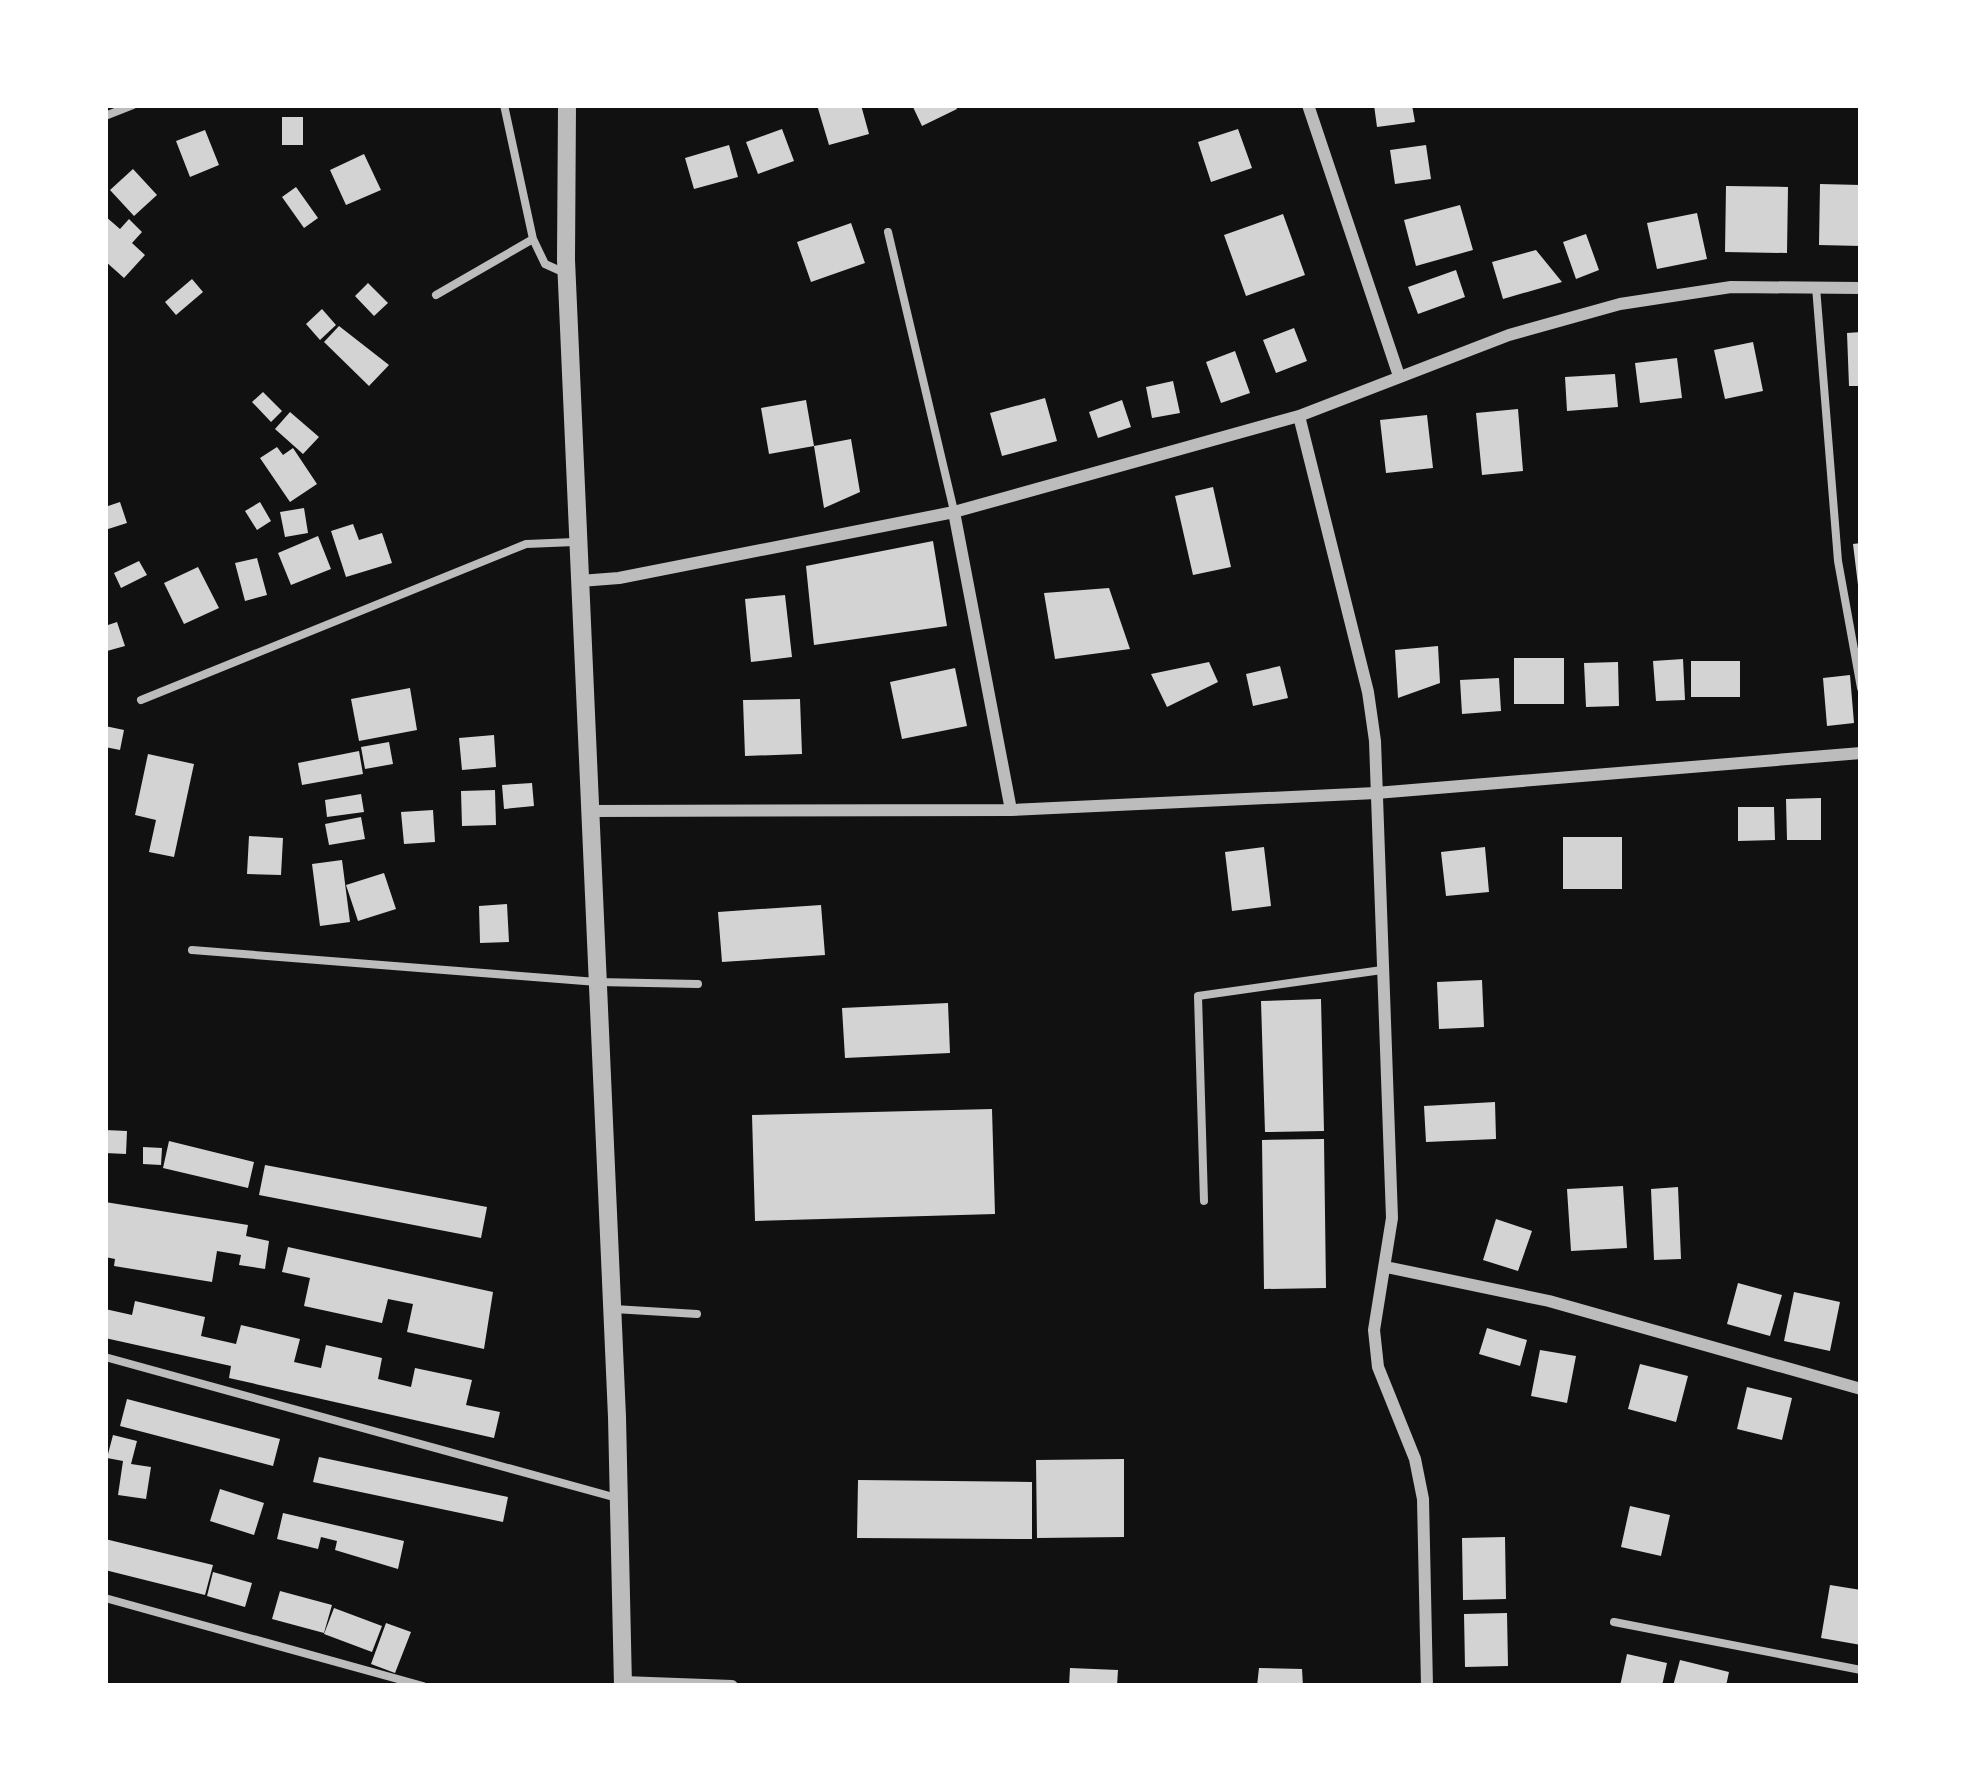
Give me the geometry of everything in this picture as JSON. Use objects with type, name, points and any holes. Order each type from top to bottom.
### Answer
[{"type":"street","points":[[567,105],[576,542],[612,1309],[623,1684],[732,1686]]},
{"type":"street","points":[[1308,105],[1399,376]]},
{"type":"street","points":[[580,580],[619,578],[954,512],[1299,416],[1509,335],[1620,304],[1731,287],[1861,289]]},
{"type":"street","points":[[1299,416],[1368,692],[1392,1218],[1374,1330],[1378,1367],[1414,1459],[1424,1499],[1427,1686]]},
{"type":"street","points":[[954,512],[1011,809]]},
{"type":"street","points":[[589,811],[1011,809],[1376,793],[1861,753]]},
{"type":"street","points":[[1386,1267],[1549,1301],[1861,1389]]},
{"type":"lane","points":[[105,116],[134,105]]},
{"type":"lane","points":[[504,105],[533,239],[545,264],[567,273]]},
{"type":"lane","points":[[888,232],[954,512]]},
{"type":"lane","points":[[436,295],[533,239]]},
{"type":"lane","points":[[1816,286],[1838,561],[1861,688]]},
{"type":"lane","points":[[141,700],[526,544],[576,542]]},
{"type":"lane","points":[[192,950],[597,982],[698,984]]},
{"type":"lane","points":[[1204,1201],[1198,996],[1382,970]]},
{"type":"lane","points":[[612,1309],[698,1314]]},
{"type":"lane","points":[[105,1357],[619,1498]]},
{"type":"lane","points":[[105,1598],[423,1686]]},
{"type":"lane","points":[[1614,1622],[1861,1670]]},
{"type":"building","points":[[817,105],[861,105],[869,134],[829,145]]},
{"type":"building","points":[[912,105],[955,105],[957,109],[922,126]]},
{"type":"building","points":[[1374,105],[1412,105],[1415,122],[1377,127]]},
{"type":"building","points":[[282,117],[303,117],[303,145],[282,145]]},
{"type":"building","points":[[782,129],[794,161],[758,174],[746,142]]},
{"type":"building","points":[[1238,129],[1252,168],[1211,182],[1198,142]]},
{"type":"building","points":[[205,130],[219,165],[190,177],[176,141]]},
{"type":"building","points":[[729,145],[738,177],[694,189],[685,158]]},
{"type":"building","points":[[1426,145],[1431,179],[1395,184],[1390,150]]},
{"type":"building","points":[[364,154],[381,190],[346,205],[330,170]]},
{"type":"building","points":[[133,169],[157,195],[134,216],[110,190]]},
{"type":"building","points":[[1820,184],[1861,185],[1861,246],[1819,245]]},
{"type":"building","points":[[1726,186],[1788,187],[1787,253],[1725,252]]},
{"type":"building","points":[[296,187],[318,218],[304,228],[282,197]]},
{"type":"building","points":[[1460,205],[1473,250],[1416,266],[1404,220]]},
{"type":"building","points":[[1697,213],[1707,259],[1657,269],[1647,223]]},
{"type":"building","points":[[1283,214],[1305,275],[1246,296],[1224,235]]},
{"type":"building","points":[[105,216],[120,229],[129,219],[142,232],[132,243],[145,255],[124,278],[105,261]]},
{"type":"building","points":[[851,223],[865,263],[811,282],[797,242]]},
{"type":"building","points":[[1586,234],[1599,270],[1576,279],[1563,242]]},
{"type":"building","points":[[1536,250],[1562,282],[1503,299],[1492,262]]},
{"type":"building","points":[[1456,270],[1465,297],[1418,314],[1408,287]]},
{"type":"building","points":[[192,279],[203,292],[176,315],[165,302]]},
{"type":"building","points":[[368,283],[388,303],[374,316],[355,296]]},
{"type":"building","points":[[322,309],[336,325],[320,340],[306,324]]},
{"type":"building","points":[[339,326],[389,365],[369,386],[324,342]]},
{"type":"building","points":[[1294,328],[1307,361],[1276,373],[1263,340]]},
{"type":"building","points":[[1861,332],[1861,386],[1849,386],[1847,333]]},
{"type":"building","points":[[1753,342],[1763,391],[1725,399],[1714,350]]},
{"type":"building","points":[[1235,351],[1250,393],[1221,403],[1206,362]]},
{"type":"building","points":[[1677,358],[1682,398],[1640,403],[1635,363]]},
{"type":"building","points":[[1615,374],[1618,407],[1567,411],[1565,377]]},
{"type":"building","points":[[1173,381],[1180,413],[1152,418],[1146,387]]},
{"type":"building","points":[[263,392],[282,411],[271,422],[252,402]]},
{"type":"building","points":[[1045,398],[1057,441],[1002,456],[990,413]]},
{"type":"building","points":[[806,400],[814,446],[769,454],[761,408]]},
{"type":"building","points":[[1122,400],[1131,427],[1098,438],[1089,412]]},
{"type":"building","points":[[1518,409],[1523,471],[1482,475],[1476,413]]},
{"type":"building","points":[[290,412],[319,437],[303,454],[275,429]]},
{"type":"building","points":[[1427,415],[1433,468],[1386,473],[1380,420]]},
{"type":"building","points":[[851,439],[860,492],[824,508],[814,446]]},
{"type":"building","points":[[277,447],[283,455],[293,448],[317,484],[290,502],[260,458]]},
{"type":"building","points":[[1213,487],[1231,567],[1193,575],[1175,496]]},
{"type":"building","points":[[120,502],[127,523],[105,530],[105,507]]},
{"type":"building","points":[[260,502],[271,521],[257,530],[245,511]]},
{"type":"building","points":[[304,508],[308,533],[285,537],[280,512]]},
{"type":"building","points":[[353,524],[359,540],[382,533],[392,563],[346,577],[331,531]]},
{"type":"building","points":[[318,536],[331,569],[291,585],[278,553]]},
{"type":"building","points":[[933,541],[947,626],[814,645],[806,566]]},
{"type":"building","points":[[1861,543],[1861,585],[1858,585],[1853,544]]},
{"type":"building","points":[[257,558],[267,595],[245,601],[235,563]]},
{"type":"building","points":[[139,561],[147,575],[121,588],[114,573]]},
{"type":"building","points":[[198,567],[219,608],[184,624],[164,583]]},
{"type":"building","points":[[1109,588],[1130,649],[1055,659],[1044,593]]},
{"type":"building","points":[[785,595],[792,657],[751,662],[745,599]]},
{"type":"building","points":[[117,622],[125,646],[107,651],[105,626]]},
{"type":"building","points":[[1438,646],[1440,683],[1398,698],[1395,650]]},
{"type":"building","points":[[1514,658],[1564,658],[1564,704],[1514,704]]},
{"type":"building","points":[[1683,659],[1685,700],[1656,701],[1653,661]]},
{"type":"building","points":[[1691,661],[1740,661],[1740,697],[1691,697]]},
{"type":"building","points":[[1209,662],[1218,682],[1167,707],[1151,674]]},
{"type":"building","points":[[1618,662],[1619,706],[1586,707],[1584,663]]},
{"type":"building","points":[[1280,666],[1288,698],[1253,706],[1246,674]]},
{"type":"building","points":[[955,668],[967,726],[902,739],[890,682]]},
{"type":"building","points":[[1850,675],[1854,723],[1827,726],[1823,678]]},
{"type":"building","points":[[1499,678],[1501,711],[1462,714],[1460,680]]},
{"type":"building","points":[[410,688],[417,730],[359,741],[351,699]]},
{"type":"building","points":[[800,699],[802,754],[745,756],[743,700]]},
{"type":"building","points":[[105,726],[124,730],[120,750],[105,747]]},
{"type":"building","points":[[494,735],[496,767],[462,770],[459,738]]},
{"type":"building","points":[[389,742],[393,764],[365,769],[361,747]]},
{"type":"building","points":[[359,751],[363,774],[302,785],[298,763]]},
{"type":"building","points":[[148,754],[194,764],[174,857],[149,852],[156,820],[135,815]]},
{"type":"building","points":[[532,783],[534,806],[504,809],[502,785]]},
{"type":"building","points":[[495,790],[496,825],[462,826],[461,791]]},
{"type":"building","points":[[361,794],[364,812],[327,817],[325,800]]},
{"type":"building","points":[[1821,798],[1821,840],[1787,840],[1786,799]]},
{"type":"building","points":[[1738,807],[1774,807],[1775,840],[1738,841]]},
{"type":"building","points":[[433,810],[435,842],[404,844],[401,812]]},
{"type":"building","points":[[361,817],[365,839],[329,845],[325,824]]},
{"type":"building","points":[[249,836],[283,838],[281,875],[247,874]]},
{"type":"building","points":[[1563,837],[1622,837],[1622,889],[1563,889]]},
{"type":"building","points":[[1264,847],[1271,906],[1232,911],[1225,852]]},
{"type":"building","points":[[1485,847],[1489,892],[1446,896],[1441,852]]},
{"type":"building","points":[[342,860],[350,922],[320,926],[312,864]]},
{"type":"building","points":[[384,873],[396,909],[358,921],[346,885]]},
{"type":"building","points":[[507,904],[509,942],[480,943],[479,906]]},
{"type":"building","points":[[821,905],[825,955],[722,962],[718,912]]},
{"type":"building","points":[[1482,980],[1484,1027],[1439,1029],[1437,982]]},
{"type":"building","points":[[1321,999],[1324,1131],[1265,1132],[1261,1001]]},
{"type":"building","points":[[948,1003],[950,1053],[845,1058],[842,1008]]},
{"type":"building","points":[[1495,1102],[1496,1139],[1426,1142],[1424,1106]]},
{"type":"building","points":[[992,1109],[995,1214],[755,1221],[752,1115]]},
{"type":"building","points":[[105,1130],[127,1131],[126,1154],[105,1153]]},
{"type":"building","points":[[1324,1139],[1326,1288],[1264,1289],[1262,1140]]},
{"type":"building","points":[[169,1141],[254,1162],[248,1188],[163,1168]]},
{"type":"building","points":[[143,1147],[162,1148],[161,1165],[143,1164]]},
{"type":"building","points":[[265,1165],[487,1207],[481,1238],[259,1195]]},
{"type":"building","points":[[1623,1186],[1627,1248],[1571,1251],[1567,1189]]},
{"type":"building","points":[[1678,1187],[1681,1259],[1654,1260],[1651,1189]]},
{"type":"building","points":[[105,1202],[248,1225],[246,1236],[269,1241],[265,1269],[239,1265],[241,1255],[217,1251],[212,1282],[114,1266],[115,1259],[105,1257]]},
{"type":"building","points":[[1496,1219],[1532,1231],[1518,1271],[1483,1260]]},
{"type":"building","points":[[288,1247],[493,1292],[484,1349],[407,1332],[413,1304],[388,1299],[382,1323],[304,1306],[310,1278],[282,1272]]},
{"type":"building","points":[[1738,1283],[1782,1295],[1770,1336],[1727,1324]]},
{"type":"building","points":[[1794,1292],[1840,1302],[1830,1351],[1784,1341]]},
{"type":"building","points":[[135,1301],[205,1317],[201,1336],[236,1344],[241,1325],[300,1339],[294,1362],[321,1368],[326,1345],[382,1358],[378,1379],[411,1387],[415,1368],[472,1380],[466,1405],[500,1412],[494,1438],[229,1378],[231,1366],[105,1338],[105,1309],[132,1315]]},
{"type":"building","points":[[1487,1328],[1527,1340],[1520,1366],[1479,1354]]},
{"type":"building","points":[[1540,1350],[1576,1356],[1567,1403],[1531,1396]]},
{"type":"building","points":[[1640,1364],[1688,1376],[1676,1422],[1628,1409]]},
{"type":"building","points":[[1747,1387],[1792,1398],[1782,1440],[1737,1429]]},
{"type":"building","points":[[127,1399],[280,1439],[273,1466],[120,1426]]},
{"type":"building","points":[[113,1435],[137,1441],[131,1464],[151,1467],[146,1499],[118,1495],[123,1461],[107,1458]]},
{"type":"building","points":[[319,1457],[508,1497],[503,1522],[313,1482]]},
{"type":"building","points":[[1124,1459],[1124,1537],[1037,1538],[1036,1460]]},
{"type":"building","points":[[858,1480],[1032,1482],[1032,1539],[857,1538]]},
{"type":"building","points":[[220,1489],[264,1503],[254,1535],[210,1521]]},
{"type":"building","points":[[1630,1506],[1670,1515],[1661,1556],[1621,1547]]},
{"type":"building","points":[[283,1513],[404,1541],[398,1569],[335,1550],[337,1541],[321,1537],[318,1549],[277,1539]]},
{"type":"building","points":[[1505,1537],[1506,1599],[1463,1600],[1462,1538]]},
{"type":"building","points":[[105,1539],[213,1565],[205,1595],[105,1570]]},
{"type":"building","points":[[213,1572],[252,1583],[245,1607],[207,1596]]},
{"type":"building","points":[[1830,1585],[1861,1590],[1861,1645],[1821,1638]]},
{"type":"building","points":[[280,1591],[332,1605],[324,1633],[272,1619]]},
{"type":"building","points":[[334,1608],[382,1626],[372,1652],[324,1634]]},
{"type":"building","points":[[1507,1613],[1508,1666],[1465,1667],[1464,1614]]},
{"type":"building","points":[[386,1623],[411,1632],[395,1673],[371,1664]]},
{"type":"building","points":[[1627,1654],[1667,1663],[1662,1686],[1620,1686]]},
{"type":"building","points":[[1680,1660],[1729,1672],[1726,1686],[1673,1686]]},
{"type":"building","points":[[1070,1668],[1118,1670],[1117,1686],[1069,1686]]},
{"type":"building","points":[[1259,1668],[1302,1669],[1303,1686],[1257,1686]]}]
